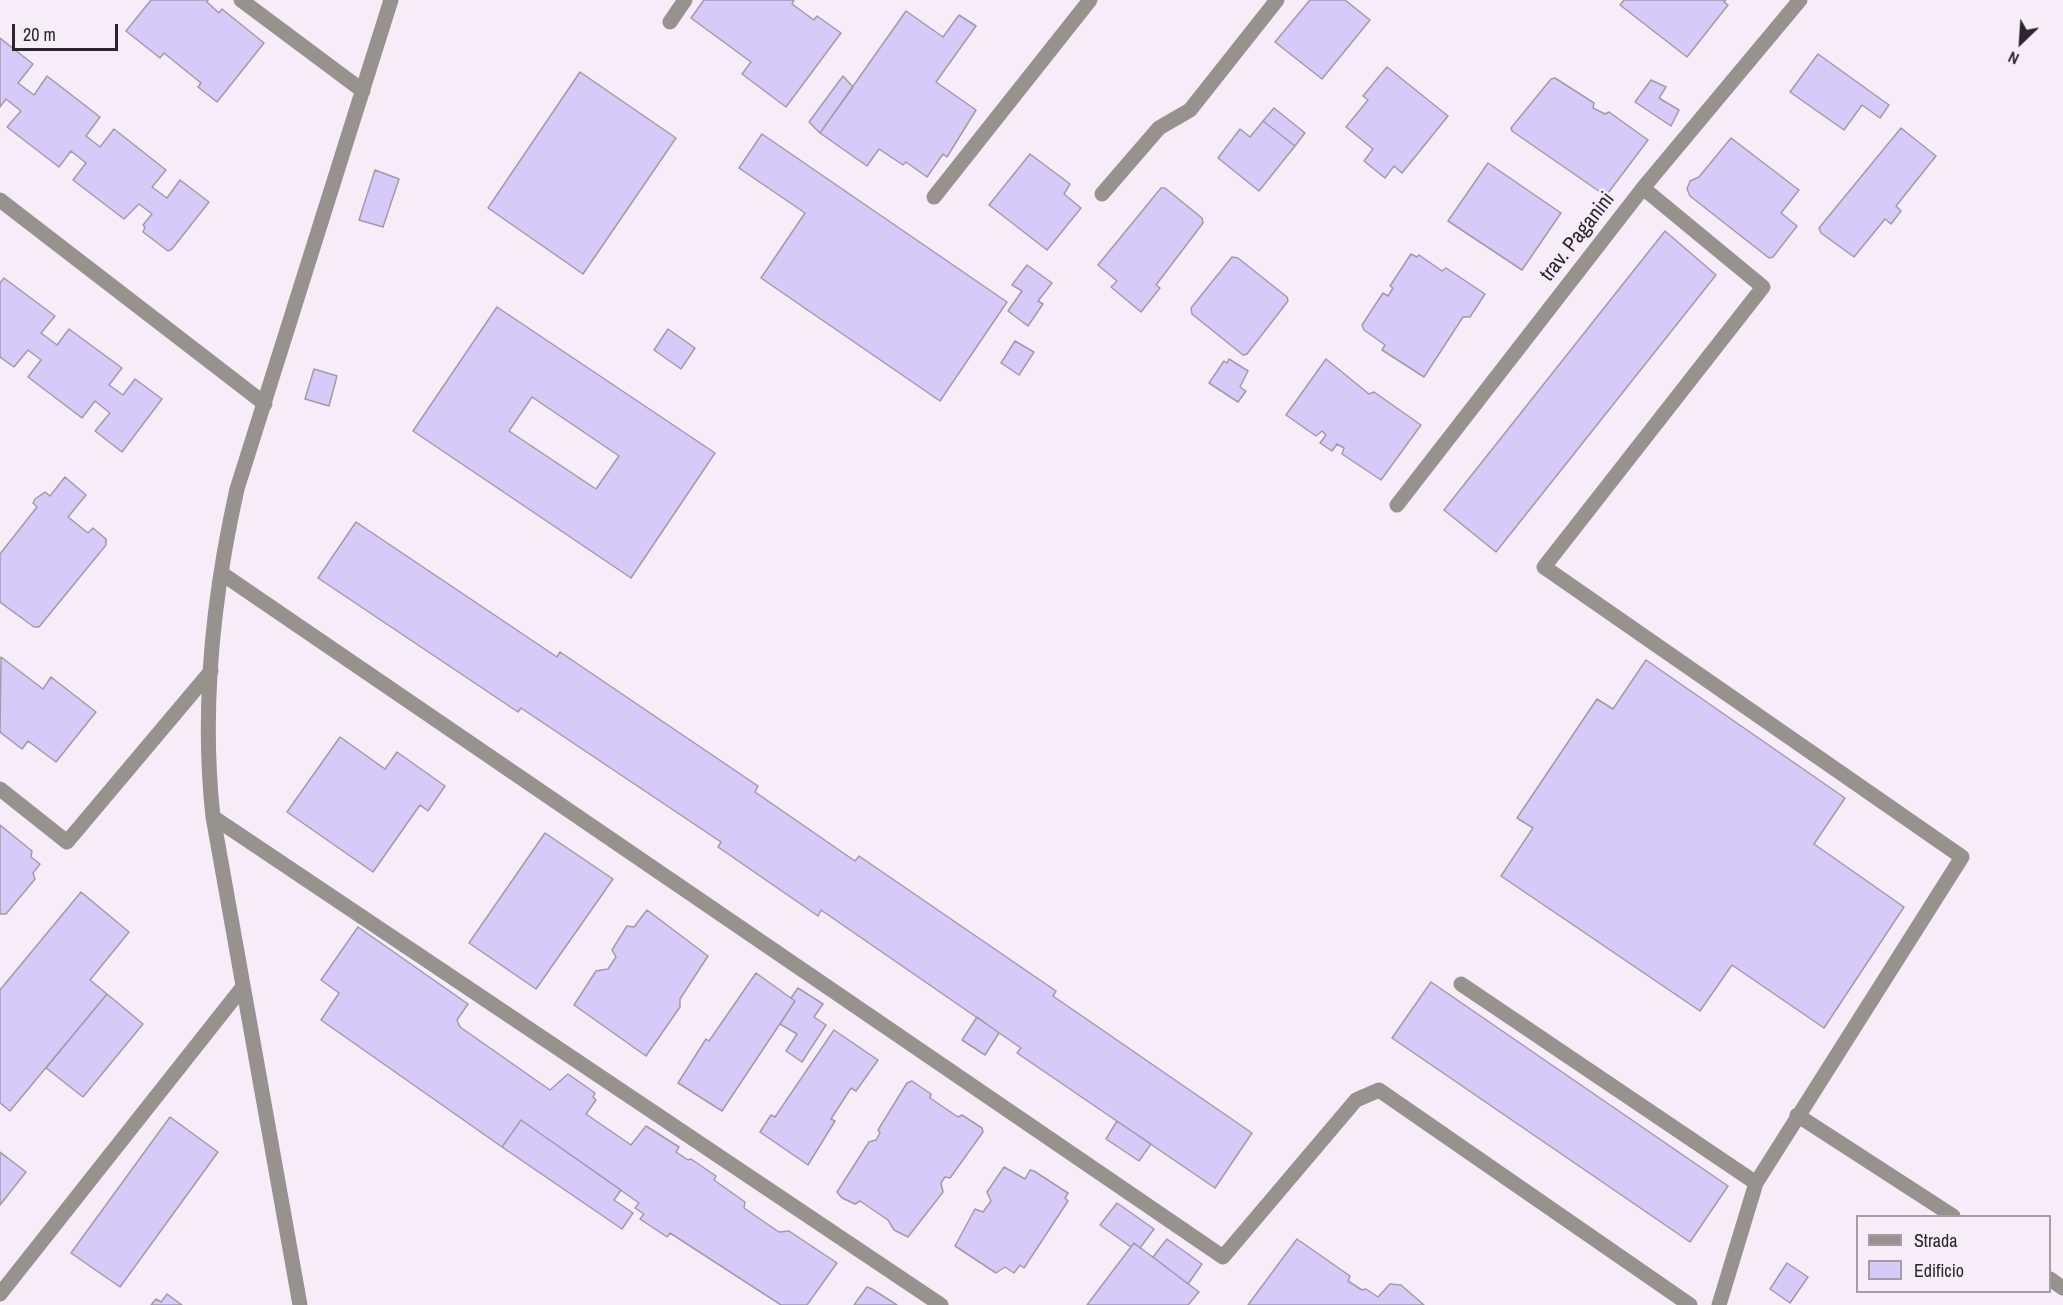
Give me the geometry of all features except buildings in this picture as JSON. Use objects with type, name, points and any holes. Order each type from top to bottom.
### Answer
[{"type":"street","points":[[241,0],[363,92]]},
{"type":"street","points":[[301,1304],[242,988],[213,817],[207,737],[211,671],[221,573],[237,489],[391,0]]},
{"type":"street","points":[[670,22],[684,0]]},
{"type":"street","points":[[933,197],[1090,0]]},
{"type":"street","points":[[1102,194],[1159,128],[1190,110],[1277,0]]},
{"type":"street","name":"trav. Paganini","points":[[1397,505],[1643,188],[1800,0]]},
{"type":"street","points":[[1643,188],[1763,287],[1544,567],[1962,857],[1756,1183],[1719,1305]]},
{"type":"street","points":[[0,200],[265,404]]},
{"type":"street","points":[[221,573],[1223,1257],[1356,1100],[1379,1090],[1690,1305]]},
{"type":"street","points":[[0,789],[68,842],[211,671]]},
{"type":"street","points":[[213,817],[941,1305]]},
{"type":"street","points":[[1461,984],[1756,1183]]},
{"type":"street","points":[[0,1294],[242,988]]},
{"type":"street","points":[[1797,1115],[1951,1215]]}]
